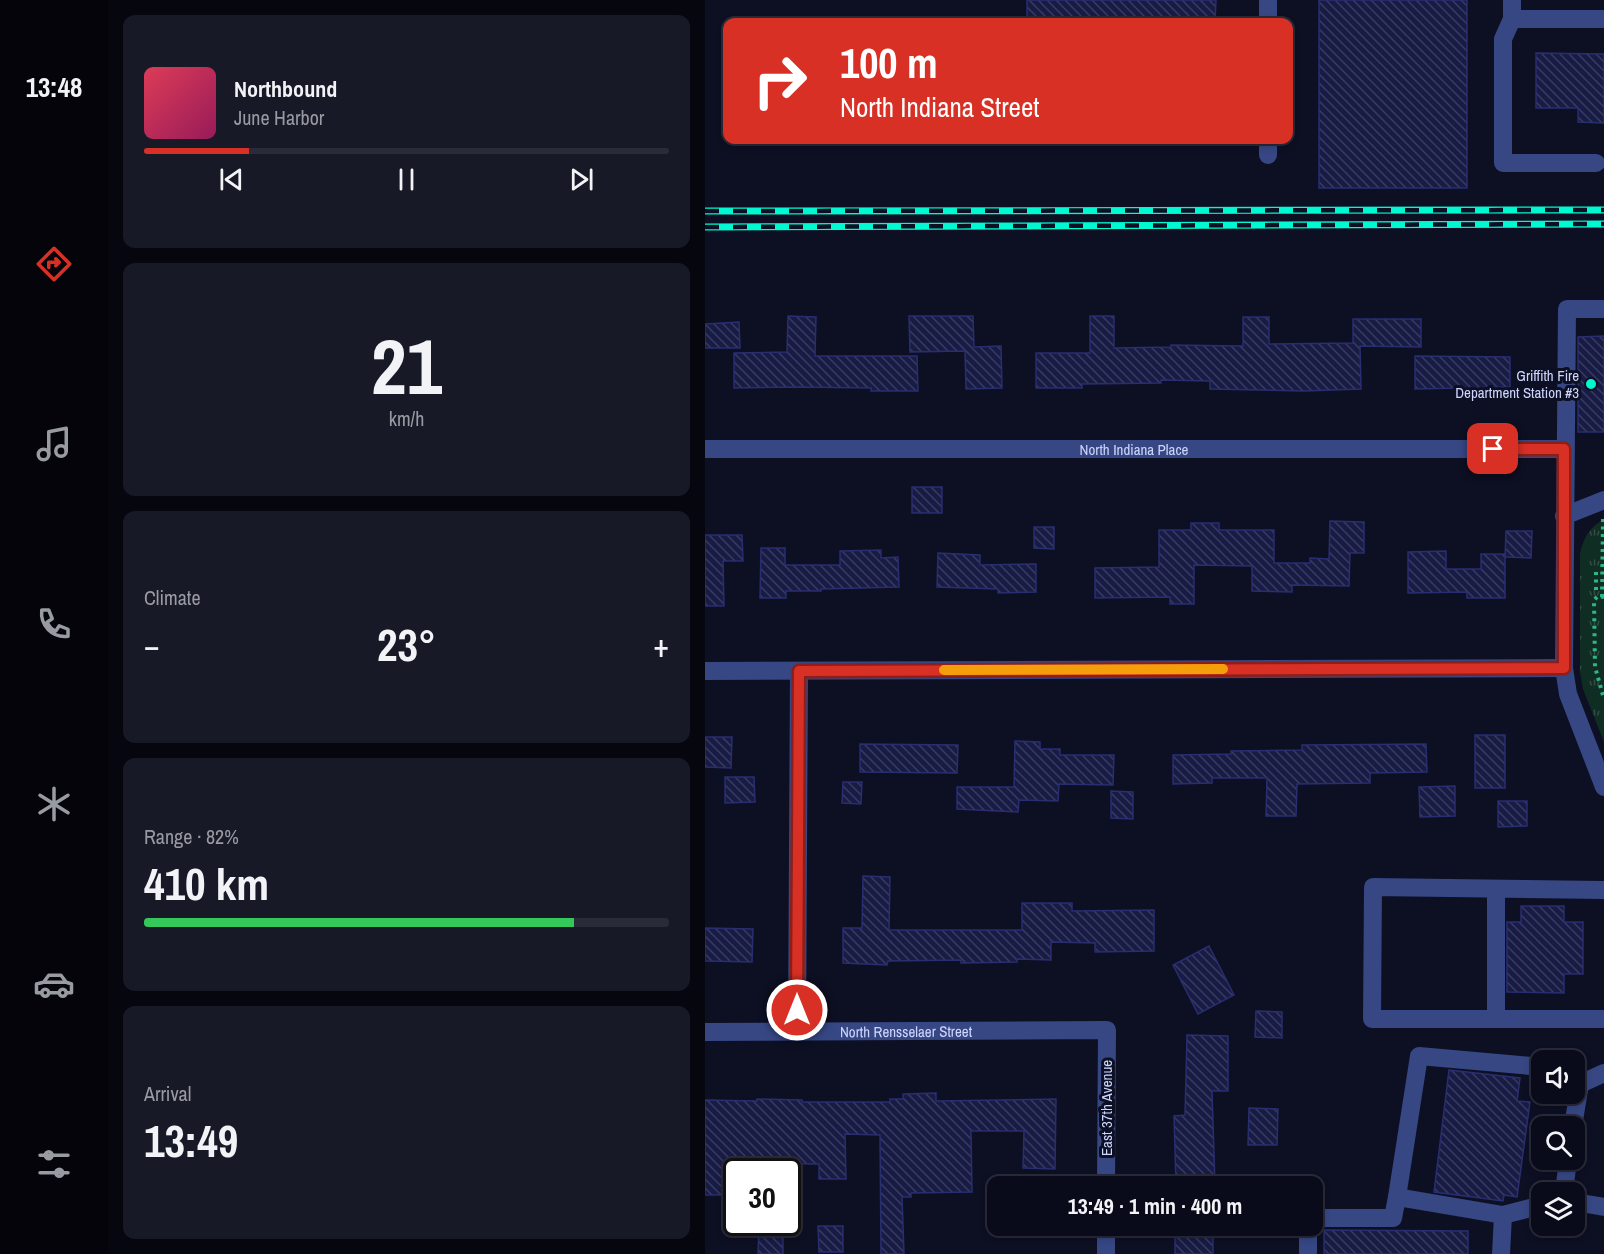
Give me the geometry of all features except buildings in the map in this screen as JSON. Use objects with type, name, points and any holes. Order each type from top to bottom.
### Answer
[{"type":"street","points":[[1268,0],[1268,18]]},
{"type":"street","points":[[1512,0],[1512,19],[1503,39],[1503,163],[1596,163]]},
{"type":"street","points":[[1512,19],[1604,19]]},
{"type":"street","points":[[1604,309],[1567,309],[1567,411],[1564,449],[1564,668],[1568,694],[1604,787]]},
{"type":"street","name":"North Indiana Place","points":[[705,449],[1564,449]]},
{"type":"street","points":[[1564,516],[1604,500]]},
{"type":"street","points":[[705,671],[1564,668]]},
{"type":"street","points":[[797,1032],[799,671]]},
{"type":"street","points":[[1604,890],[1373,887],[1372,997],[1372,1019],[1604,1019]]},
{"type":"street","points":[[1496,889],[1496,1019]]},
{"type":"street","name":"North Rensselaer Street","points":[[705,1032],[1107,1030]]},
{"type":"street","name":"East 37th Avenue","points":[[1106,1176],[1107,1030]]},
{"type":"street","points":[[1323,1218],[1393,1218],[1419,1056],[1531,1066]]},
{"type":"street","points":[[1585,1079],[1604,1073]]},
{"type":"street","points":[[1397,1197],[1503,1215],[1531,1208]]},
{"type":"street","points":[[1585,1204],[1604,1207]]},
{"type":"street","points":[[1501,1254],[1503,1215]]},
{"type":"street","points":[[1106,1236],[1106,1254]]},
{"type":"street","points":[[1308,1236],[1308,1254]]},
{"type":"path","points":[[1604,500],[1603,597],[1598,596],[1594,600],[1595,668],[1604,699]]},
{"type":"path","points":[[1596,572],[1596,591]]},
{"type":"path","points":[[1596,582],[1602,582]]},
{"type":"green space","points":[[1604,519],[1604,742],[1583,689],[1580,672],[1580,554],[1588,534]]},
{"type":"railway","points":[[705,211],[1604,210]]},
{"type":"railway","points":[[705,227],[1604,224]]},
{"type":"slow traffic","points":[[944,670],[1223,669]]},
{"type":"place","name":"Griffith Fire Department Station #3","points":[[1591,384]]},
{"type":"route","points":[[797,1010],[799,671],[1564,668],[1564,449],[1493,449]]}]
